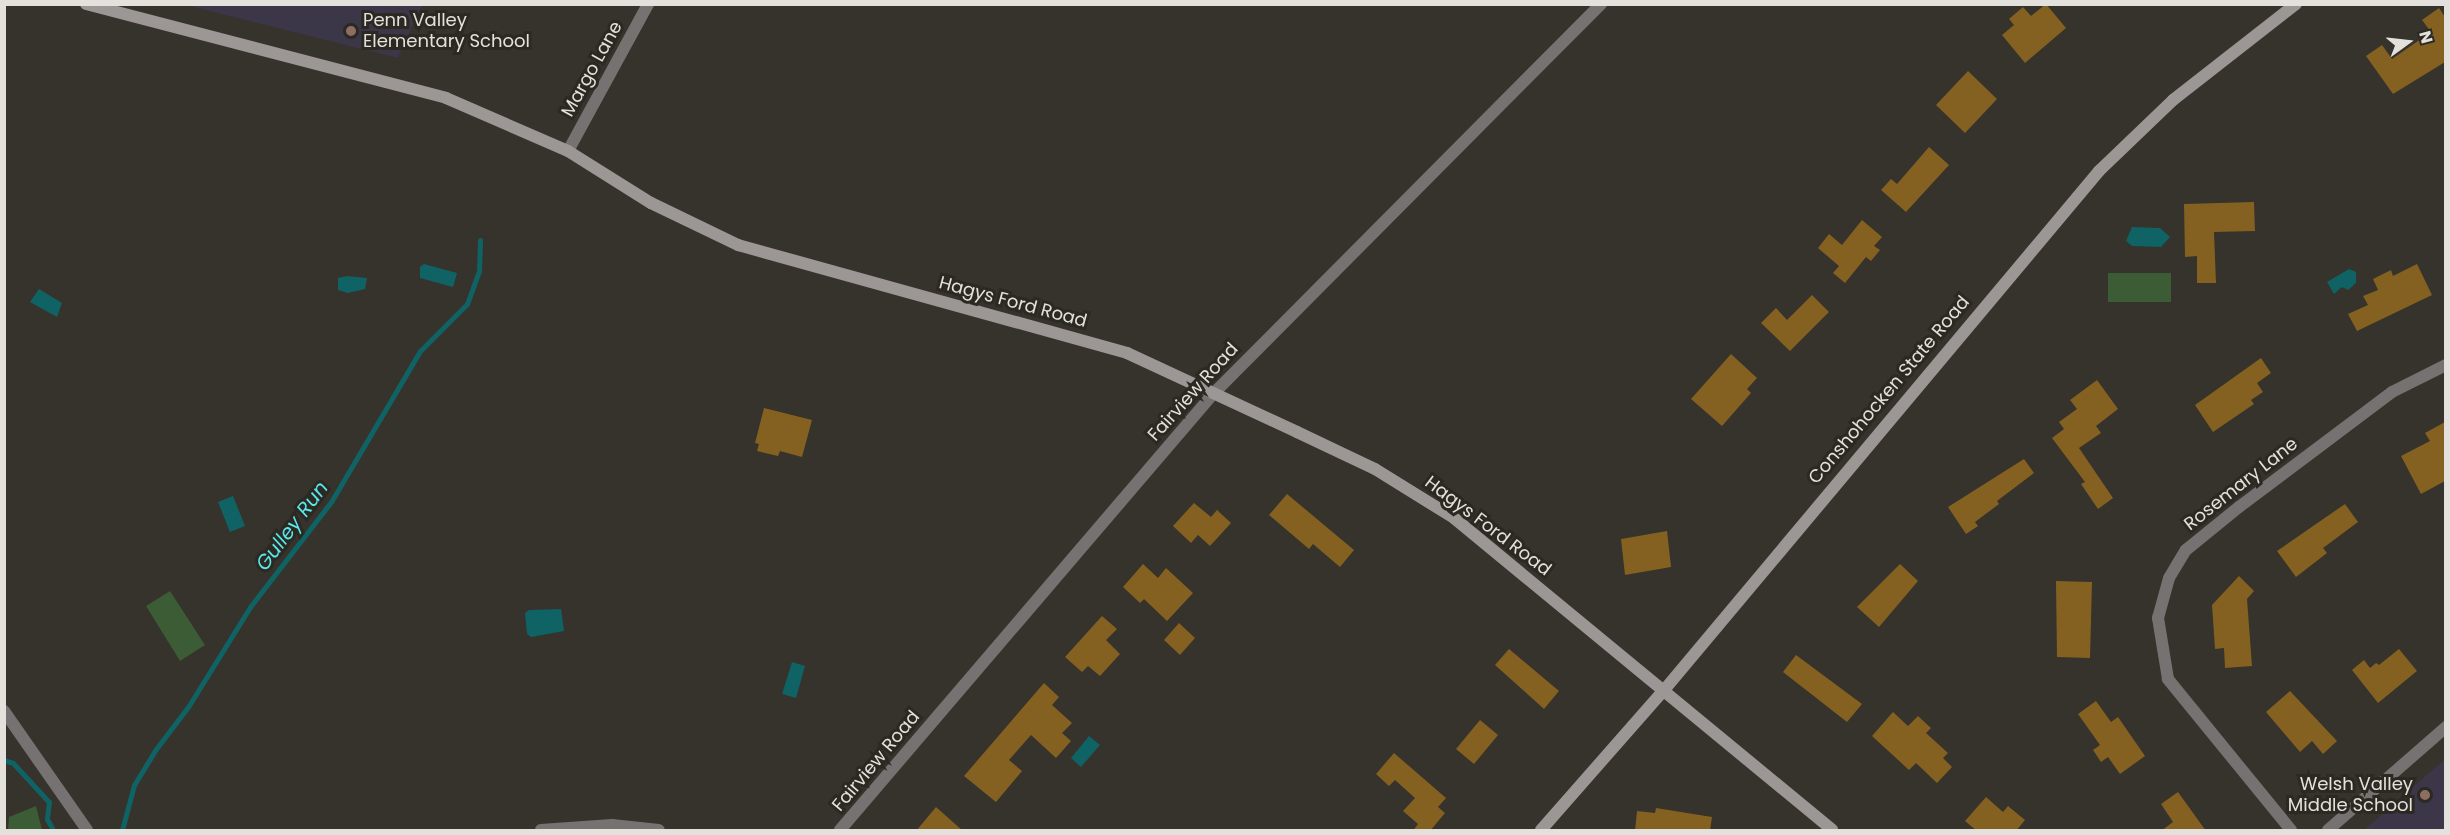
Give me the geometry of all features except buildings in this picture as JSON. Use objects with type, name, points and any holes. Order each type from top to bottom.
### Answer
[{"type":"street","name":"Hagys Ford Road","points":[[86,4],[446,98],[568,151],[651,203],[738,245],[1093,342],[1167,371],[1212,395],[1418,493],[1665,689],[1832,831]]},
{"type":"street","name":"Margo Lane","points":[[568,151],[648,4]]},
{"type":"street","name":"Fairview Road","points":[[840,831],[1212,395],[1601,4]]},
{"type":"street","name":"Conshohocken State Road","points":[[1540,831],[1665,689],[2099,171],[2186,89],[2296,4]]},
{"type":"street","name":"Rosemary Lane","points":[[2291,831],[2168,679],[2158,618],[2169,578],[2186,550],[2239,507],[2392,392],[2445,365]]},
{"type":"street","points":[[4,711],[87,831]]},
{"type":"street","points":[[2328,831],[2445,727]]},
{"type":"street","points":[[541,831],[612,825],[659,831]]},
{"type":"shaded area","name":"Penn Valley Elementary School","points":[[422,4],[398,58],[186,5]]},
{"type":"shaded area","name":"Welsh Valley Middle School","points":[[2445,759],[2445,830],[2364,830]]},
{"type":"green space","points":[[2108,273],[2171,273],[2171,302],[2108,302]]},
{"type":"green space","points":[[170,591],[205,645],[180,661],[146,606]]},
{"type":"green space","points":[[36,806],[42,830],[8,830],[9,817]]},
{"type":"water","points":[[2132,227],[2160,228],[2170,237],[2161,247],[2132,246],[2126,241]]},
{"type":"water","points":[[424,264],[457,273],[453,287],[420,278],[420,267]]},
{"type":"water","points":[[2349,269],[2356,272],[2356,283],[2348,290],[2342,287],[2334,294],[2327,282]]},
{"type":"water","points":[[347,276],[367,278],[365,289],[348,293],[338,290],[338,278]]},
{"type":"water","points":[[39,289],[62,303],[57,317],[30,302]]},
{"type":"water","points":[[233,496],[245,526],[230,532],[218,502]]},
{"type":"water","points":[[561,609],[564,631],[531,637],[527,634],[525,613],[529,610]]},
{"type":"water","points":[[792,662],[805,666],[796,698],[782,694]]},
{"type":"water","points":[[1089,736],[1100,745],[1081,767],[1071,758]]},
{"type":"waterway","name":"Gulley Run","points":[[122,830],[134,785],[156,749],[188,707],[250,607],[331,502],[420,351],[467,304],[479,271],[480,240]]},
{"type":"waterway","points":[[4,760],[13,763],[49,802],[47,819],[53,830]]},
{"type":"place","name":"Penn Valley Elementary School","points":[[351,31]]},
{"type":"place","name":"Welsh Valley Middle School","points":[[2425,795]]}]
